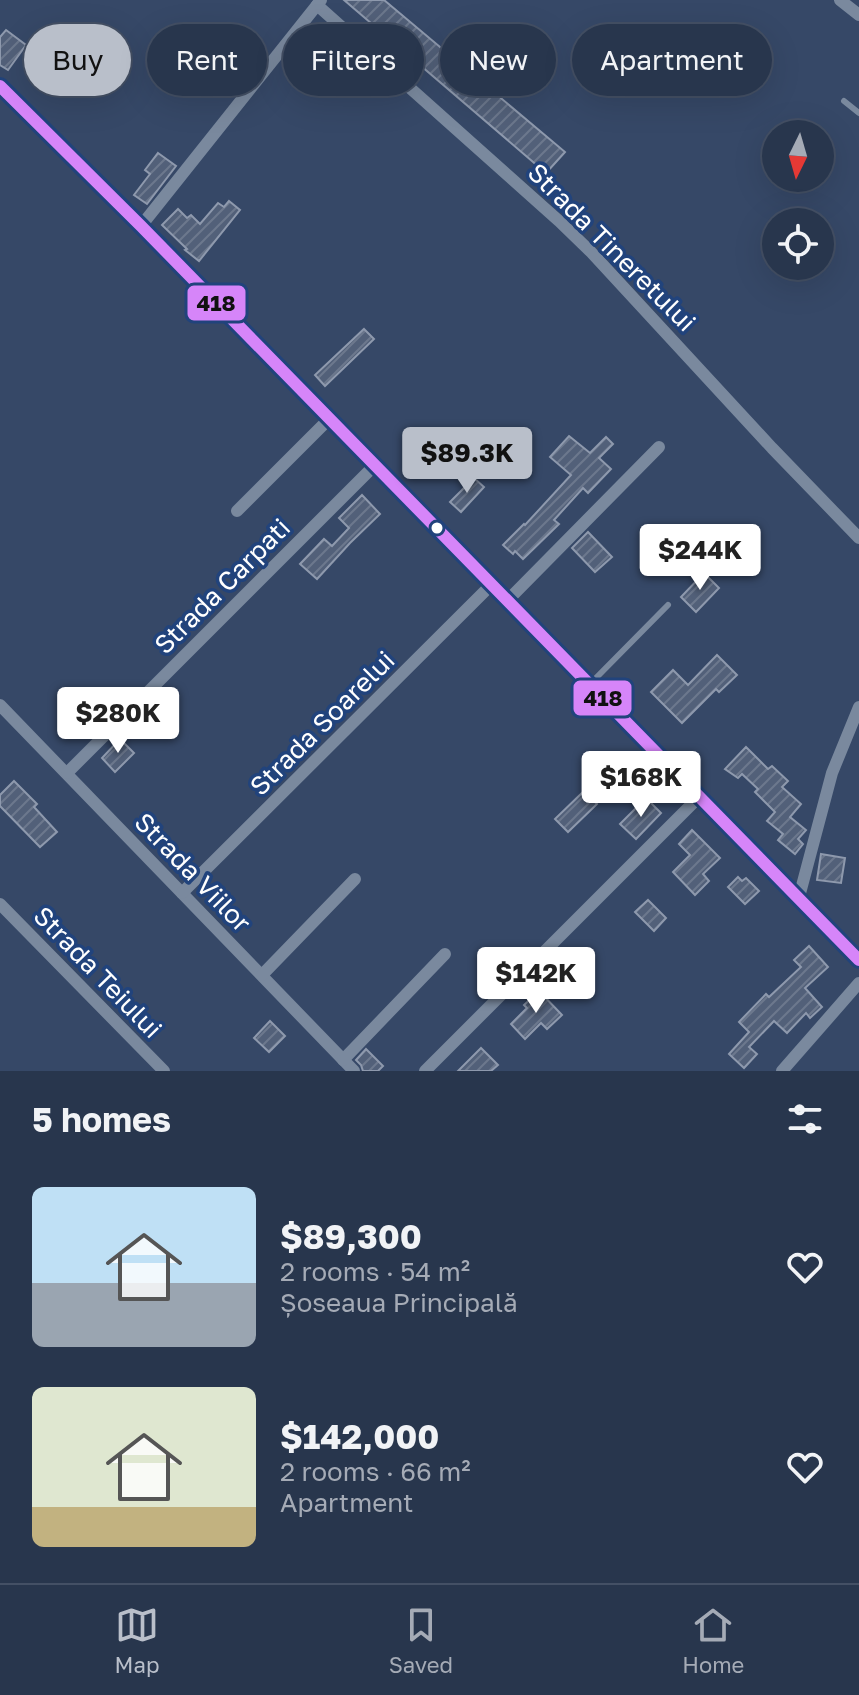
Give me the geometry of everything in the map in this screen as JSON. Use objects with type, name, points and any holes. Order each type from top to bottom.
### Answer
[{"type":"main road","points":[[0,86],[330,418],[859,960]]},
{"type":"street","points":[[840,0],[859,15]]},
{"type":"street","points":[[141,226],[319,2]]},
{"type":"street","name":"Strada Tineretului","points":[[319,2],[591,252],[859,538]]},
{"type":"street","points":[[237,511],[330,418]]},
{"type":"street","points":[[508,600],[659,447]]},
{"type":"street","name":"Strada Carpati","points":[[67,773],[375,465]]},
{"type":"street","name":"Strada Soarelui","points":[[182,893],[492,584]]},
{"type":"street","name":"Strada Viilor","points":[[0,705],[354,1071]]},
{"type":"street","points":[[799,897],[832,773],[859,707]]},
{"type":"street","points":[[425,1071],[700,796]]},
{"type":"street","points":[[262,975],[355,879]]},
{"type":"street","name":"Strada Teiului","points":[[0,904],[164,1071]]},
{"type":"street","points":[[343,1060],[445,954]]},
{"type":"street","points":[[782,1071],[859,983]]},
{"type":"lane","points":[[844,101],[859,113]]},
{"type":"lane","points":[[590,684],[668,605]]},
{"type":"building","points":[[344,0],[384,0],[413,24],[372,24]]},
{"type":"building","points":[[6,30],[24,44],[8,70],[0,65],[0,37]]},
{"type":"building","points":[[424,34],[440,47],[440,82],[424,69]]},
{"type":"building","points":[[456,96],[498,96],[565,152],[546,173]]},
{"type":"building","points":[[158,153],[176,166],[147,204],[134,195],[150,174],[145,170]]},
{"type":"building","points":[[229,201],[240,210],[199,261],[162,225],[178,209],[200,224],[218,203],[224,207]]},
{"type":"building","points":[[364,329],[374,339],[325,386],[315,375]]},
{"type":"building","points":[[569,436],[590,453],[606,437],[613,444],[599,458],[611,469],[588,493],[583,488],[554,520],[559,524],[523,559],[503,545],[571,475],[550,457]]},
{"type":"building","points":[[474,478],[484,487],[461,512],[450,502]]},
{"type":"building","points":[[362,495],[380,514],[317,579],[300,564],[324,539],[332,546],[349,528],[339,518]]},
{"type":"building","points":[[588,532],[612,557],[595,572],[572,548]]},
{"type":"building","points":[[704,573],[719,588],[696,612],[681,597]]},
{"type":"building","points":[[717,655],[737,675],[719,692],[716,689],[682,723],[651,692],[673,670],[688,685]]},
{"type":"building","points":[[120,739],[134,753],[115,772],[102,758]]},
{"type":"building","points":[[746,747],[768,769],[772,766],[788,781],[782,787],[801,804],[790,817],[806,830],[798,839],[803,844],[795,854],[778,840],[783,834],[767,821],[775,812],[755,792],[758,789],[742,774],[738,778],[725,769]]},
{"type":"building","points":[[14,781],[37,804],[34,807],[57,832],[40,847],[0,806],[0,795]]},
{"type":"building","points":[[584,791],[597,804],[568,832],[555,819]]},
{"type":"building","points":[[646,798],[661,813],[636,839],[620,824]]},
{"type":"building","points":[[692,830],[720,858],[703,874],[709,881],[695,895],[673,872],[690,855],[679,844]]},
{"type":"building","points":[[821,854],[845,858],[841,883],[817,880]]},
{"type":"building","points":[[738,877],[742,881],[746,878],[759,891],[745,904],[728,887]]},
{"type":"building","points":[[648,900],[666,918],[654,931],[635,912]]},
{"type":"building","points":[[809,946],[828,967],[805,988],[822,1007],[810,1018],[806,1013],[787,1033],[774,1021],[749,1047],[757,1054],[744,1068],[729,1054],[749,1032],[739,1022],[766,994],[769,997],[801,967],[794,960]]},
{"type":"building","points":[[539,991],[562,1015],[547,1029],[541,1023],[525,1039],[511,1024]]},
{"type":"building","points":[[270,1021],[285,1036],[269,1052],[254,1038]]},
{"type":"building","points":[[481,1048],[498,1065],[491,1071],[458,1071]]},
{"type":"building","points":[[366,1049],[383,1066],[378,1071],[363,1071],[356,1060]]},
{"type":"transit line","name":"418","points":[[0,86],[141,226],[859,960]]}]
